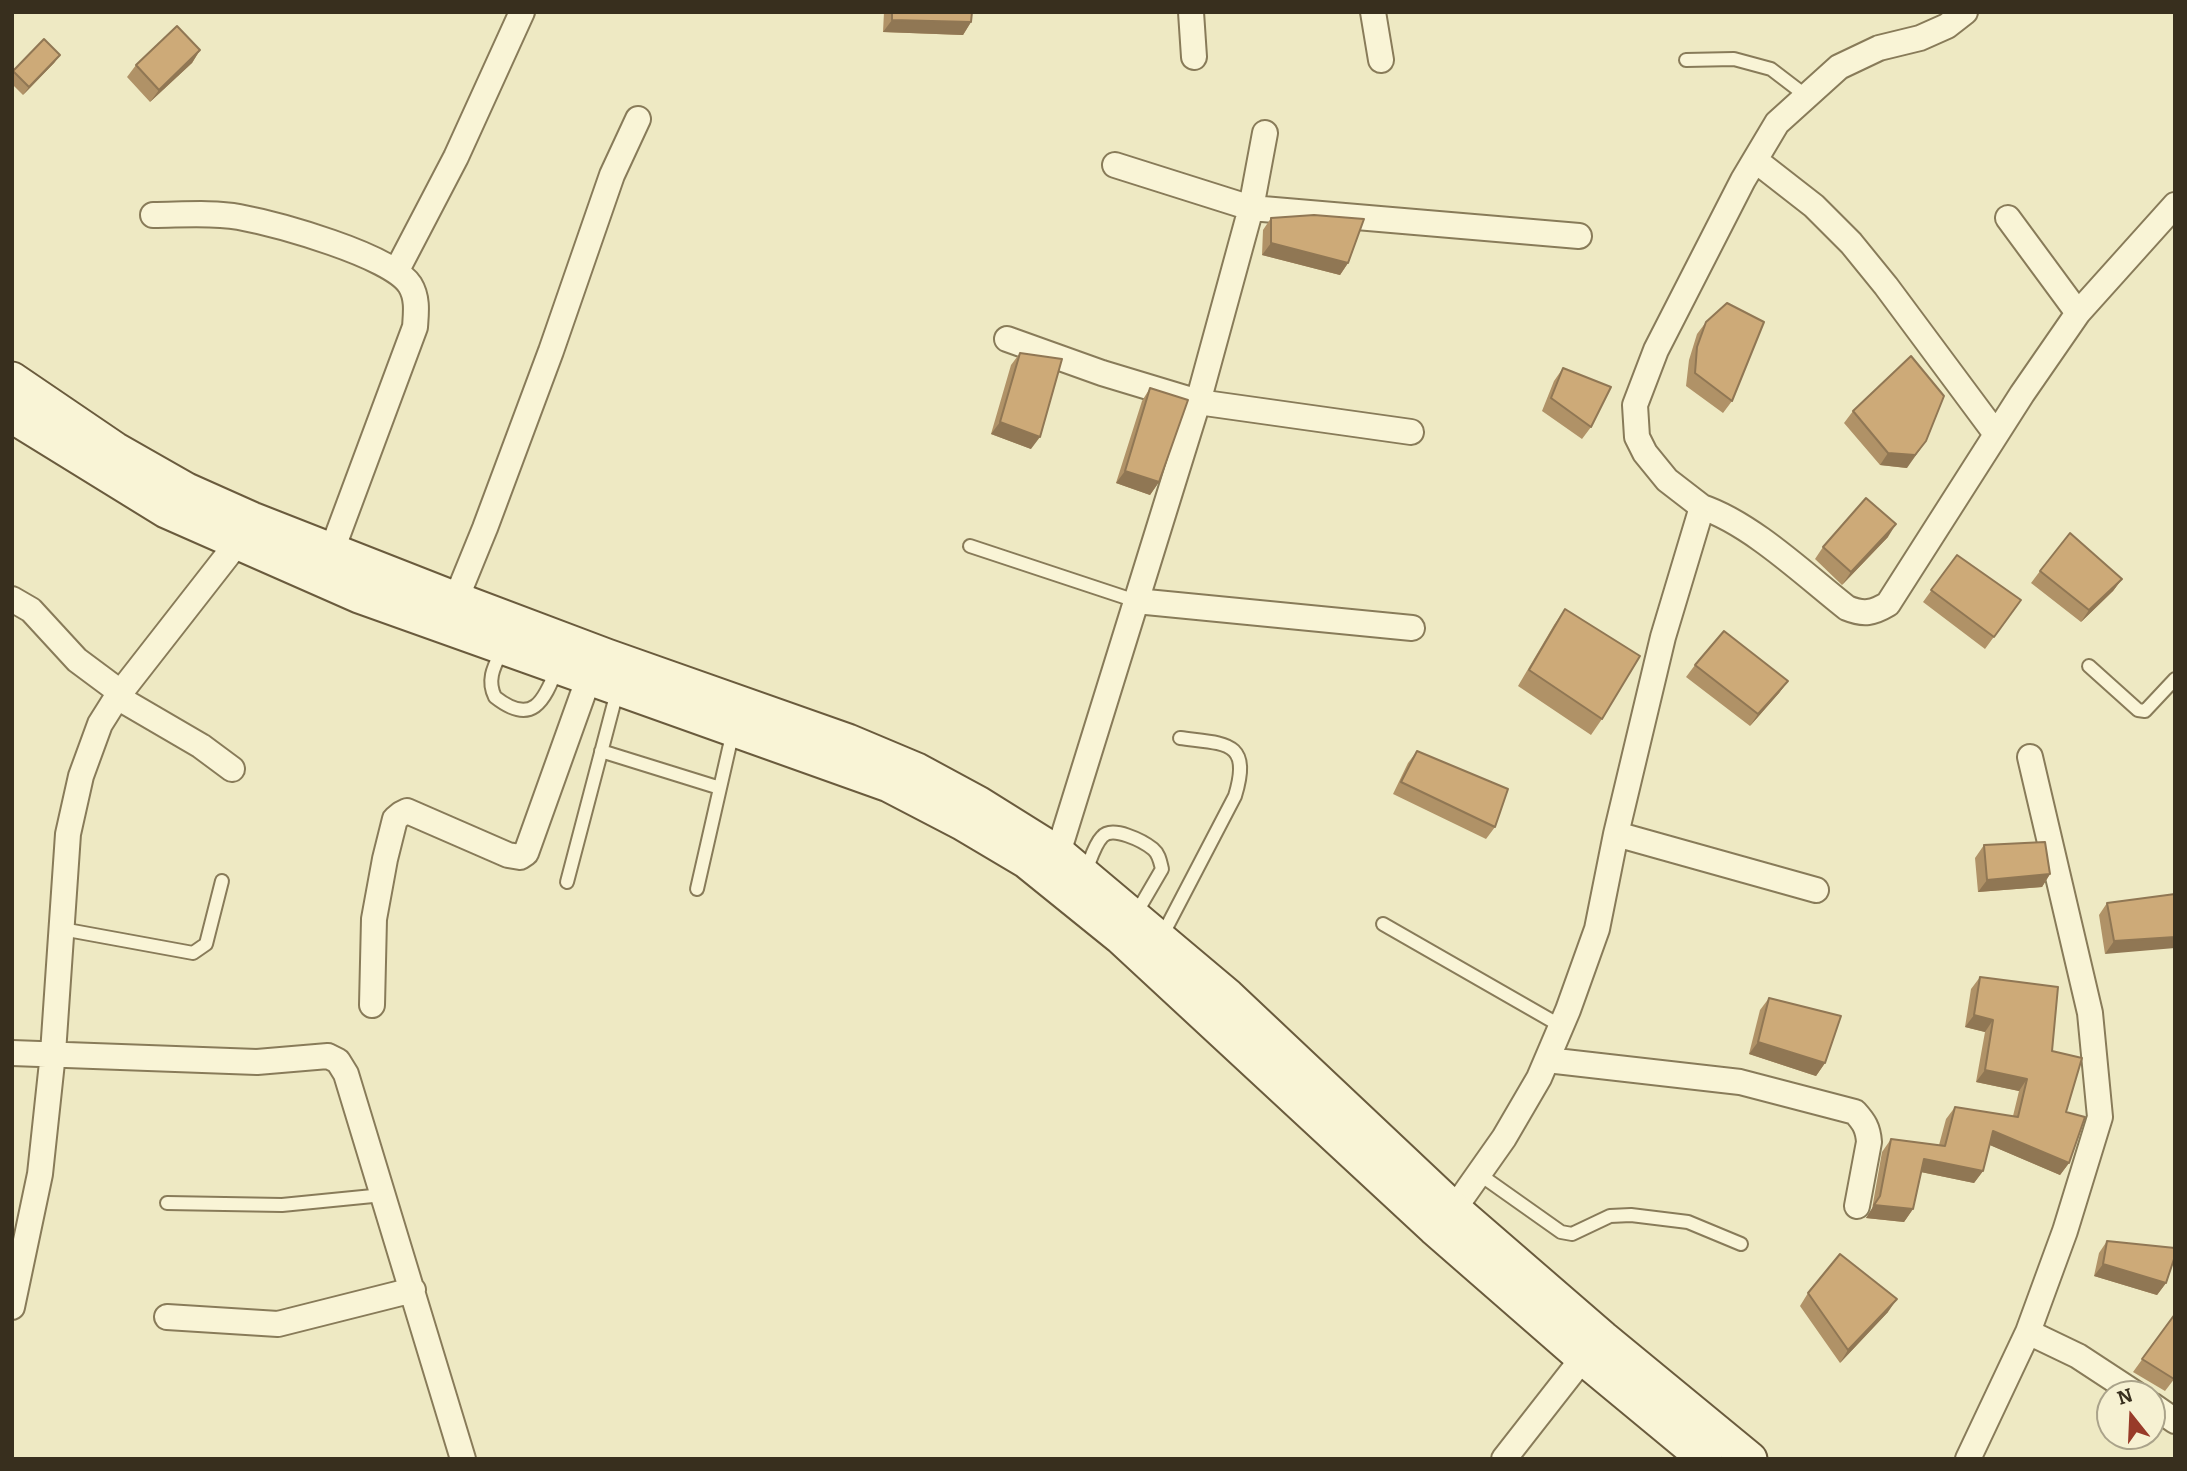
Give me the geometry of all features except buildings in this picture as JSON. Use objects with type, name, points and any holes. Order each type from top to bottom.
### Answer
[{"type":"main road","points":[[12,379],[115,449],[187,490],[252,519],[456,599],[607,656],[848,741],[917,770],[978,803],[1058,853],[1228,996],[1583,1358],[1705,1459]]},
{"type":"main road","points":[[12,416],[166,511],[359,596],[888,785],[1026,860],[1120,937],[1444,1219],[1602,1338],[1750,1459]]},
{"type":"street","points":[[397,270],[456,158],[522,12]]},
{"type":"street","points":[[1191,12],[1194,57]]},
{"type":"street","points":[[1373,12],[1381,60]]},
{"type":"street","points":[[1965,12],[1947,26],[1920,38],[1880,48],[1839,67],[1777,123],[1656,350],[1635,405],[1637,437],[1645,453],[1667,480],[1702,507],[1723,514],[1847,608],[1858,613],[1872,613],[1888,604],[1996,434],[2078,313],[2175,205]]},
{"type":"street","points":[[456,599],[551,351],[612,176],[638,120]]},
{"type":"street","points":[[1058,853],[1198,402],[1251,208],[1265,133]]},
{"type":"street","points":[[1755,160],[1814,206],[1851,243],[1996,434]]},
{"type":"street","points":[[1115,165],[1251,208],[1579,236]]},
{"type":"street","points":[[153,215],[237,216],[351,248],[397,270],[411,286],[417,305],[415,327],[332,550]]},
{"type":"street","points":[[2008,218],[2078,313]]},
{"type":"street","points":[[1007,340],[1198,402],[1411,432]]},
{"type":"street","points":[[1444,1219],[1504,1138],[1539,1077],[1597,929],[1616,834],[1663,637],[1702,507]]},
{"type":"street","points":[[12,1307],[18,1253],[40,1174],[53,1053],[68,834],[80,776],[100,724],[118,694],[238,542]]},
{"type":"street","points":[[12,598],[31,610],[76,660],[118,694],[232,768]]},
{"type":"street","points":[[1136,601],[1412,628]]},
{"type":"street","points":[[372,1005],[374,919],[385,859],[396,819],[407,811],[508,855],[520,857],[526,853],[603,682]]},
{"type":"street","points":[[1968,1459],[2028,1332],[2066,1231],[2100,1117],[2090,1013],[2030,757]]},
{"type":"street","points":[[1616,834],[1816,890]]},
{"type":"street","points":[[12,1053],[257,1062],[328,1056],[338,1061],[346,1074],[463,1459]]},
{"type":"street","points":[[1547,1060],[1740,1082],[1855,1112],[1865,1122],[1869,1142],[1857,1206]]},
{"type":"street","points":[[167,1317],[278,1324],[413,1290]]},
{"type":"street","points":[[2028,1332],[2078,1356],[2115,1380]]},
{"type":"street","points":[[1504,1459],[1583,1358]]},
{"type":"lane","points":[[1686,61],[1734,59],[1771,69],[1805,95]]},
{"type":"lane","points":[[970,546],[1136,601]]},
{"type":"lane","points":[[503,648],[491,675],[490,684],[495,697],[515,709],[529,710],[541,703],[558,666]]},
{"type":"lane","points":[[2089,666],[2138,710],[2145,710],[2175,679]]},
{"type":"lane","points":[[567,882],[601,751],[603,682]]},
{"type":"lane","points":[[697,889],[733,730]]},
{"type":"lane","points":[[1160,940],[1235,796],[1240,780],[1241,762],[1236,751],[1223,744],[1180,737]]},
{"type":"lane","points":[[601,751],[720,788]]},
{"type":"lane","points":[[1084,875],[1102,837],[1110,832],[1118,832],[1153,849],[1159,857],[1162,869],[1134,917]]},
{"type":"lane","points":[[62,929],[193,953],[206,944],[222,881]]},
{"type":"lane","points":[[1383,924],[1561,1026]]},
{"type":"lane","points":[[1479,1174],[1561,1233],[1572,1234],[1610,1216],[1631,1215],[1688,1222],[1741,1244]]},
{"type":"lane","points":[[167,1203],[282,1205],[383,1195]]}]
